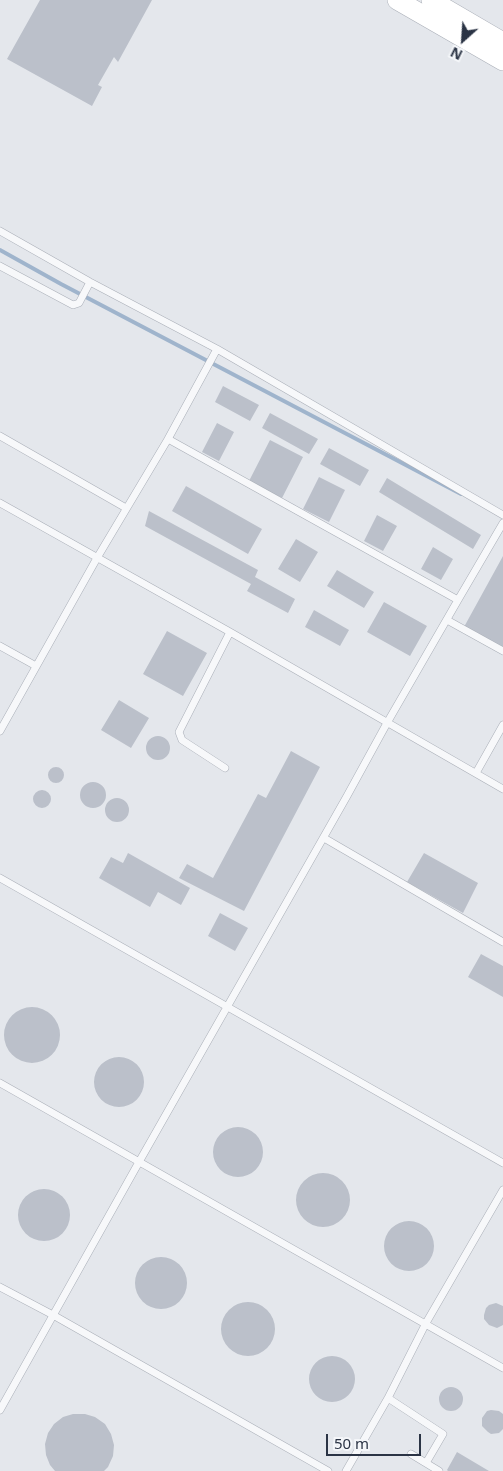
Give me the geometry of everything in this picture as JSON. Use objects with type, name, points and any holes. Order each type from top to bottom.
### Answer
[{"type":"main road","points":[[397,0],[503,61]]},
{"type":"main road","points":[[431,0],[503,42]]},
{"type":"lane","points":[[0,231],[90,282],[217,349],[503,514]]},
{"type":"lane","points":[[0,266],[73,305],[79,303],[90,282]]},
{"type":"lane","points":[[0,731],[97,558],[168,439],[217,349]]},
{"type":"lane","points":[[0,436],[126,508]]},
{"type":"lane","points":[[168,439],[458,600]]},
{"type":"lane","points":[[0,503],[503,788]]},
{"type":"lane","points":[[0,1410],[227,1006],[324,838],[387,723],[503,523]]},
{"type":"lane","points":[[447,620],[503,651]]},
{"type":"lane","points":[[225,768],[182,740],[179,732],[230,632]]},
{"type":"lane","points":[[0,646],[36,666]]},
{"type":"lane","points":[[476,773],[503,725]]},
{"type":"lane","points":[[324,838],[503,942]]},
{"type":"lane","points":[[0,878],[503,1163]]},
{"type":"lane","points":[[0,1083],[503,1368]]},
{"type":"lane","points":[[346,1471],[388,1398],[426,1323],[503,1190]]},
{"type":"lane","points":[[0,1287],[53,1315],[328,1471]]},
{"type":"lane","points":[[388,1398],[443,1434],[426,1463]]},
{"type":"lane","points":[[411,1454],[439,1471]]},
{"type":"building","points":[[40,0],[152,0],[118,62],[114,57],[98,85],[102,87],[92,106],[7,59]]},
{"type":"building","points":[[223,386],[259,405],[250,421],[215,402]]},
{"type":"building","points":[[270,413],[318,439],[309,454],[262,428]]},
{"type":"building","points":[[217,423],[234,432],[219,461],[202,452]]},
{"type":"building","points":[[270,440],[303,457],[282,498],[249,481]]},
{"type":"building","points":[[329,448],[369,470],[360,486],[320,464]]},
{"type":"building","points":[[319,477],[345,490],[329,522],[303,509]]},
{"type":"building","points":[[387,478],[481,535],[473,549],[379,492]]},
{"type":"building","points":[[186,486],[262,529],[248,554],[172,511]]},
{"type":"building","points":[[149,511],[258,570],[255,577],[295,599],[288,613],[247,591],[251,584],[145,526]]},
{"type":"building","points":[[377,515],[397,526],[383,551],[364,541]]},
{"type":"building","points":[[296,539],[318,552],[300,582],[278,569]]},
{"type":"building","points":[[433,547],[453,559],[441,580],[421,569]]},
{"type":"building","points":[[503,556],[503,649],[464,627]]},
{"type":"building","points":[[337,570],[374,592],[364,608],[327,586]]},
{"type":"building","points":[[384,602],[427,626],[410,656],[367,632]]},
{"type":"building","points":[[314,610],[349,630],[340,646],[305,627]]},
{"type":"building","points":[[167,631],[207,653],[183,696],[143,674]]},
{"type":"building","points":[[119,700],[149,718],[131,748],[101,730]]},
{"type":"building","points":[[158,736],[163,737],[169,743],[169,753],[163,759],[158,760],[153,759],[147,753],[146,748],[147,743],[153,737]]},
{"type":"building","points":[[291,751],[320,767],[244,911],[179,878],[187,864],[213,878],[258,794],[266,798]]},
{"type":"building","points":[[56,767],[64,775],[56,783],[48,775]]},
{"type":"building","points":[[93,782],[102,786],[106,795],[102,804],[93,808],[84,804],[80,795],[84,786]]},
{"type":"building","points":[[42,790],[48,793],[51,799],[48,805],[42,808],[36,805],[33,799],[36,793]]},
{"type":"building","points":[[117,798],[125,802],[129,810],[125,818],[117,822],[109,818],[105,810],[109,802]]},
{"type":"building","points":[[128,853],[190,888],[181,905],[158,892],[150,907],[99,878],[111,857],[123,863]]},
{"type":"building","points":[[424,853],[478,883],[463,913],[407,882]]},
{"type":"building","points":[[220,913],[248,928],[235,951],[208,936]]},
{"type":"building","points":[[481,954],[503,966],[503,997],[468,977]]},
{"type":"building","points":[[27,1007],[37,1007],[52,1015],[58,1024],[60,1035],[58,1046],[52,1055],[37,1063],[27,1063],[16,1058],[9,1051],[4,1040],[4,1030],[9,1019],[16,1012]]},
{"type":"building","points":[[114,1057],[124,1057],[137,1064],[144,1077],[144,1087],[137,1100],[124,1107],[114,1107],[105,1103],[98,1096],[94,1087],[94,1077],[98,1068],[105,1061]]},
{"type":"building","points":[[243,1127],[256,1134],[262,1142],[262,1162],[256,1170],[248,1176],[233,1177],[220,1170],[214,1162],[213,1147],[220,1134],[228,1128]]},
{"type":"building","points":[[318,1173],[328,1173],[338,1177],[346,1185],[350,1200],[346,1215],[338,1223],[328,1227],[318,1227],[308,1223],[300,1215],[296,1205],[296,1195],[300,1185],[308,1177]]},
{"type":"building","points":[[44,1189],[58,1193],[66,1201],[70,1215],[66,1229],[58,1237],[44,1241],[30,1237],[22,1229],[18,1215],[22,1201],[30,1193]]},
{"type":"building","points":[[409,1221],[418,1223],[429,1232],[434,1246],[432,1255],[423,1266],[409,1271],[400,1269],[389,1260],[384,1246],[386,1237],[395,1226]]},
{"type":"building","points":[[156,1257],[166,1257],[180,1264],[187,1278],[187,1288],[180,1302],[166,1309],[156,1309],[146,1305],[139,1298],[135,1288],[135,1278],[139,1268],[146,1261]]},
{"type":"building","points":[[243,1302],[253,1302],[263,1306],[271,1314],[275,1329],[271,1344],[263,1352],[253,1356],[243,1356],[233,1352],[225,1344],[221,1334],[221,1324],[225,1314],[233,1306]]},
{"type":"building","points":[[496,1303],[503,1306],[503,1325],[497,1328],[489,1325],[484,1319],[486,1308]]},
{"type":"building","points":[[328,1356],[336,1356],[345,1360],[351,1366],[355,1379],[351,1392],[345,1398],[336,1402],[328,1402],[319,1398],[313,1392],[309,1383],[309,1375],[313,1366],[319,1360]]},
{"type":"building","points":[[451,1387],[459,1391],[463,1399],[459,1407],[451,1411],[443,1407],[439,1399],[443,1391]]},
{"type":"building","points":[[487,1411],[499,1411],[503,1414],[503,1429],[499,1433],[491,1434],[482,1426],[482,1418]]},
{"type":"building","points":[[73,1414],[85,1414],[95,1417],[105,1424],[111,1434],[114,1445],[113,1456],[104,1471],[55,1471],[50,1465],[46,1455],[45,1444],[48,1433],[54,1424],[63,1417]]},
{"type":"building","points":[[457,1452],[489,1471],[448,1471]]},
{"type":"waterway","points":[[0,250],[61,284],[461,494]]}]
